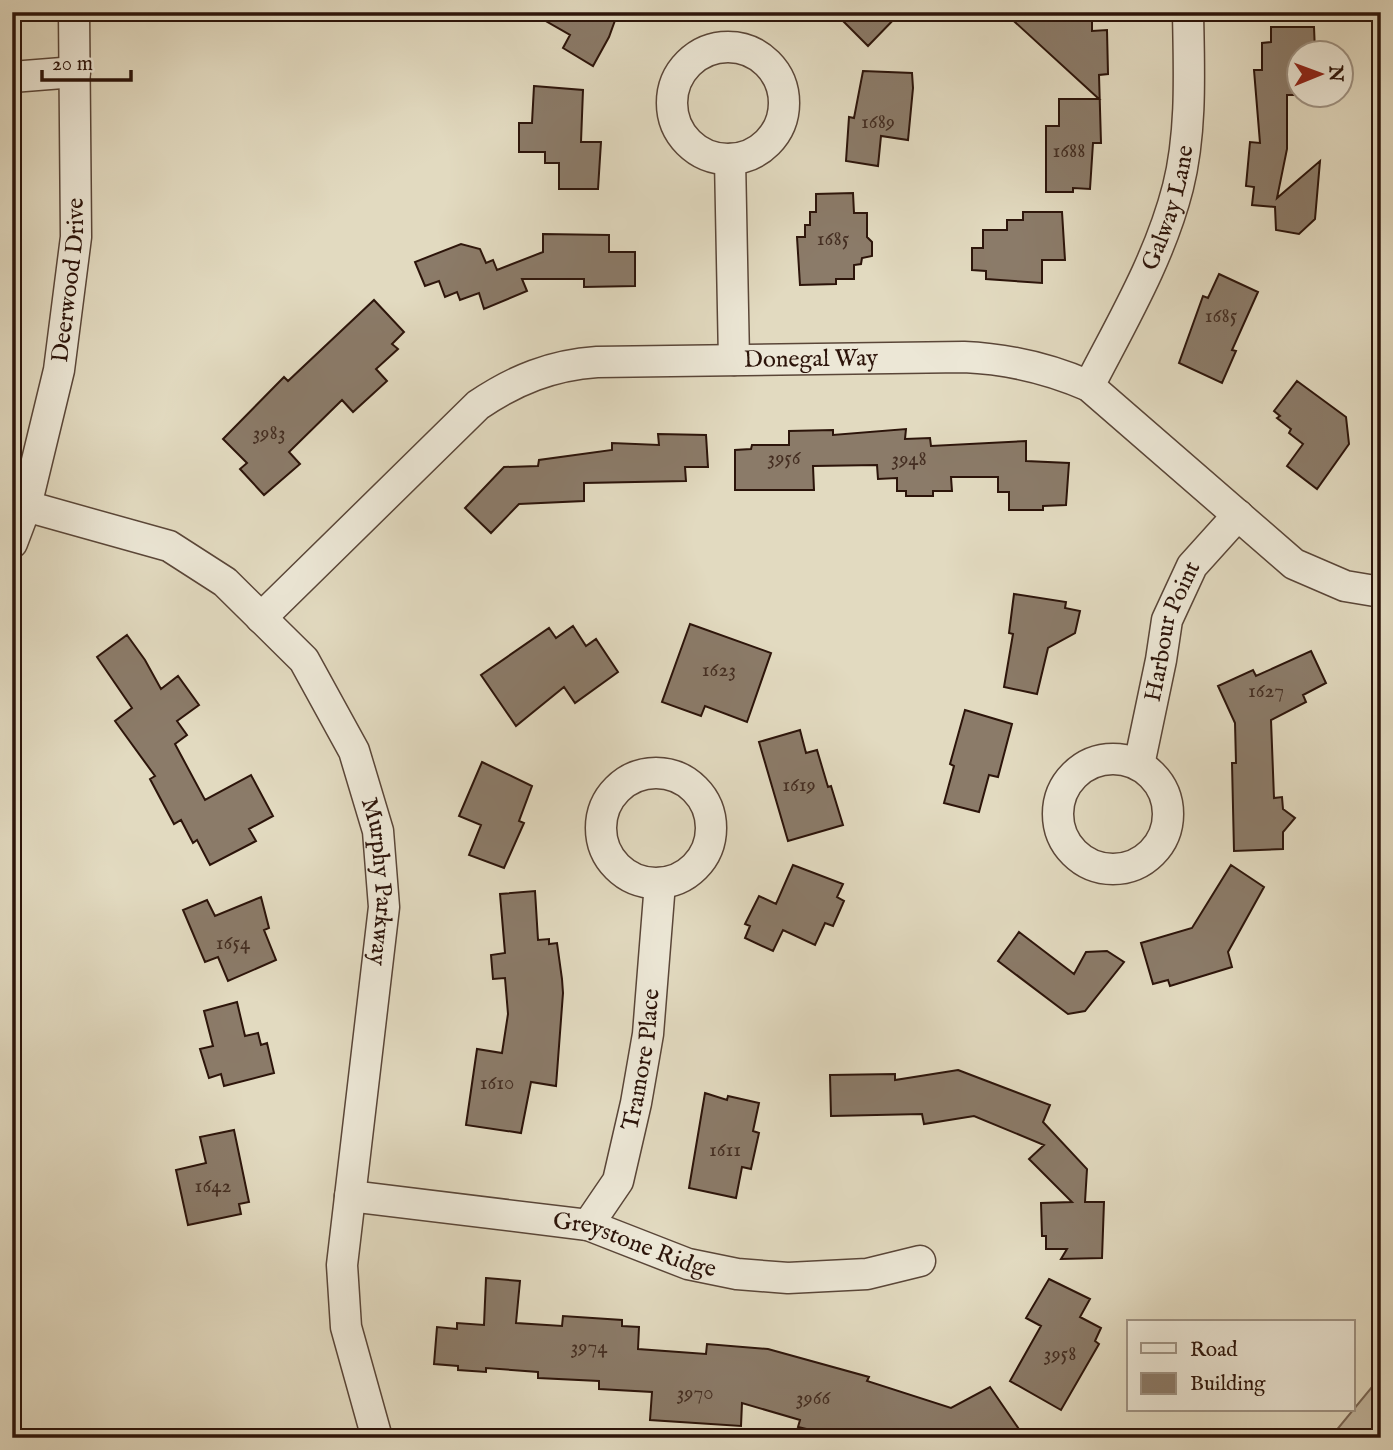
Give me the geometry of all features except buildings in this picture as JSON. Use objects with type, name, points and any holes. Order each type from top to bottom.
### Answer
[{"type":"street","name":"Deerwood Drive","points":[[12,542],[26,506],[59,370],[76,237],[74,12]]},
{"type":"street","name":"Galway Lane","points":[[1089,386],[1153,261],[1178,187],[1186,135],[1189,82],[1188,12]]},
{"type":"street","points":[[12,77],[75,72]]},
{"type":"street","points":[[730,159],[734,360]]},
{"type":"street","name":"Donegal Way","points":[[261,618],[478,405],[509,385],[542,371],[579,363],[995,358],[1050,370],[1089,386],[1294,564],[1345,586],[1381,592]]},
{"type":"street","name":"Murphy Parkway","points":[[26,506],[169,546],[225,582],[304,660],[354,751],[378,831],[384,907],[342,1265],[346,1327],[377,1438]]},
{"type":"street","name":"Harbour Point","points":[[1139,765],[1167,620],[1192,566],[1238,515]]},
{"type":"street","name":"Tramore Place","points":[[588,1225],[618,1181],[636,1103],[648,1034],[660,883]]},
{"type":"street","name":"Greystone Ridge","points":[[350,1196],[588,1225],[688,1264],[737,1274],[788,1278],[867,1275],[920,1261]]},
{"type":"shaded area","points":[[1381,1376],[1381,1438],[1330,1438]]}]
